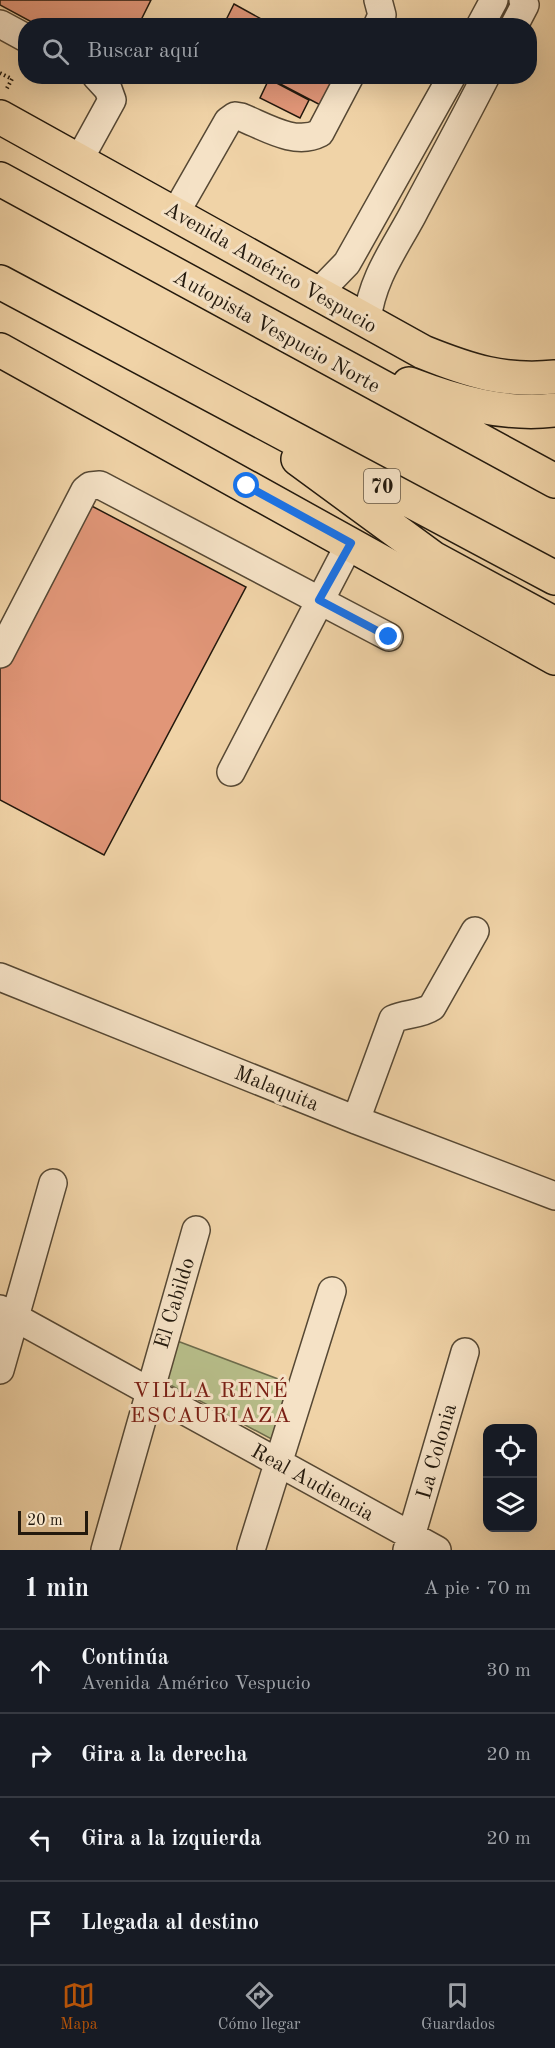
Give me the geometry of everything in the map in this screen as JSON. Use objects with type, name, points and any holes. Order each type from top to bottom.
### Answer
[{"type":"main road","name":"Avenida Américo Vespucio","points":[[0,117],[176,212],[423,352],[484,375],[514,379],[555,376]]},
{"type":"main road","name":"Autopista Vespucio Norte","points":[[0,179],[555,482]]},
{"type":"main road","name":"70","points":[[0,282],[555,578]]},
{"type":"main road","points":[[0,350],[555,658]]},
{"type":"main road","points":[[330,360],[464,403],[497,410],[555,410]]},
{"type":"main road","points":[[210,394],[434,558],[555,624]]},
{"type":"street","points":[[378,0],[381,18]]},
{"type":"street","points":[[484,18],[494,0]]},
{"type":"street","points":[[518,18],[525,5],[523,0]]},
{"type":"street","points":[[0,24],[18,34]]},
{"type":"street","points":[[80,160],[111,100],[108,89],[103,84]]},
{"type":"street","points":[[176,212],[228,121],[235,116],[241,117],[291,137],[311,138],[320,133],[346,84]]},
{"type":"street","points":[[318,293],[346,263],[447,84]]},
{"type":"street","points":[[367,320],[369,300],[382,265],[410,219],[482,84]]},
{"type":"street","points":[[0,654],[85,490],[90,486],[100,485],[389,637]]},
{"type":"street","points":[[231,772],[319,600],[351,543]]},
{"type":"street","points":[[356,1120],[393,1019],[424,1012],[432,1007],[475,931]]},
{"type":"street","name":"Malaquita","points":[[0,977],[356,1120],[555,1196]]},
{"type":"street","points":[[0,1370],[8,1314],[53,1183]]},
{"type":"street","name":"El Cabildo","points":[[105,1550],[148,1391],[196,1230]]},
{"type":"street","points":[[251,1550],[332,1291]]},
{"type":"street","name":"Real Audiencia","points":[[8,1314],[280,1463],[409,1543],[437,1550]]},
{"type":"street","name":"La Colonia","points":[[409,1543],[465,1352]]},
{"type":"path","points":[[0,73],[12,79]]},
{"type":"green space","points":[[172,1339],[294,1385],[277,1442],[159,1379]]},
{"type":"building","points":[[0,0],[151,0],[142,18],[24,18],[0,5]]},
{"type":"building","points":[[234,4],[259,18],[227,18]]},
{"type":"building","points":[[267,84],[279,84],[309,100],[300,118],[260,98]]},
{"type":"building","points":[[280,84],[341,84],[328,109]]},
{"type":"building","points":[[86,503],[246,587],[104,855],[0,800],[0,666]]},
{"type":"district","name":"VILLA RENÉ ESCAURIAZA","points":[[211,1402]]},
{"type":"route","points":[[247,486],[351,543],[319,600],[389,637]]}]
